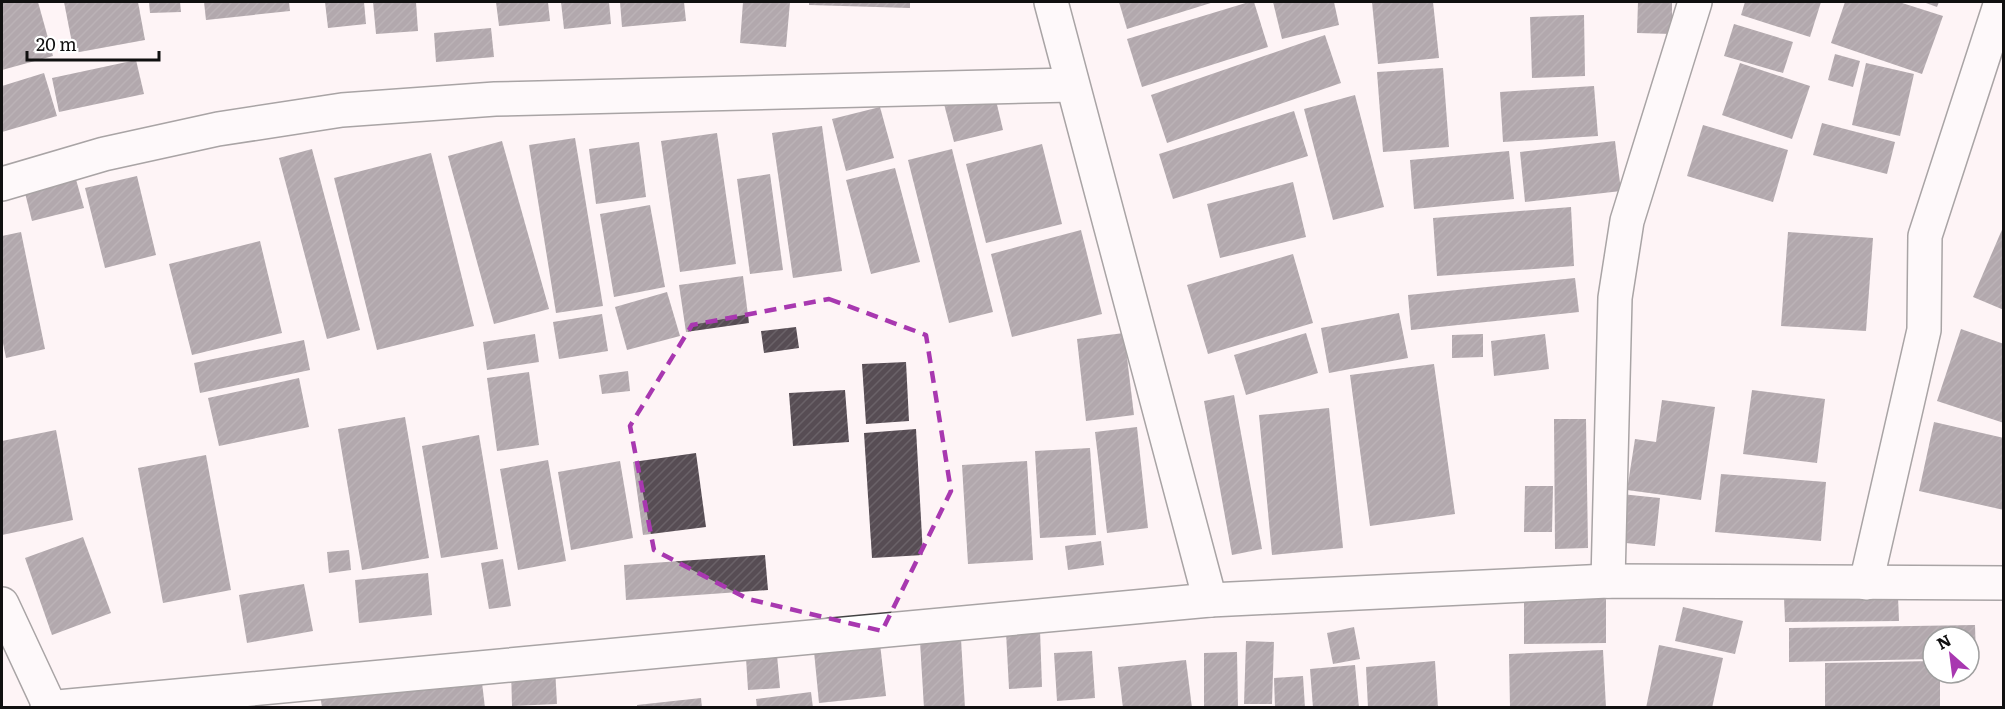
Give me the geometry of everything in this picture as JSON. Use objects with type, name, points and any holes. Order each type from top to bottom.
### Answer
[{"type":"street","points":[[1051,2],[1210,600]]},
{"type":"street","points":[[1608,581],[1615,298],[1630,210],[1695,2]]},
{"type":"street","points":[[1866,583],[1924,330],[1925,236],[2001,2]]},
{"type":"street","points":[[2,184],[115,151],[218,129],[342,110],[495,99],[1072,85]]},
{"type":"street","points":[[2,604],[49,707],[1210,600],[1608,581],[2004,583]]},
{"type":"highlighted area","points":[[829,299],[926,335],[951,491],[882,631],[748,599],[654,550],[630,426],[692,325]]},
{"type":"building","points":[[2,2],[38,2],[53,56],[2,70]]},
{"type":"building","points":[[64,2],[138,2],[145,40],[74,53]]},
{"type":"building","points":[[149,2],[180,2],[181,12],[150,13]]},
{"type":"building","points":[[204,2],[289,2],[290,11],[206,20]]},
{"type":"building","points":[[325,2],[364,2],[366,24],[328,28]]},
{"type":"building","points":[[373,2],[416,2],[418,31],[376,34]]},
{"type":"building","points":[[496,2],[548,2],[550,21],[499,26]]},
{"type":"building","points":[[561,2],[609,2],[611,24],[564,29]]},
{"type":"building","points":[[620,2],[684,2],[686,21],[622,27]]},
{"type":"building","points":[[743,2],[790,2],[786,47],[740,43]]},
{"type":"building","points":[[809,2],[910,2],[910,8],[809,5]]},
{"type":"building","points":[[1119,2],[1214,2],[1127,29]]},
{"type":"building","points":[[1254,2],[1268,47],[1142,87],[1127,39]]},
{"type":"building","points":[[1273,2],[1334,2],[1339,25],[1282,39]]},
{"type":"building","points":[[1372,2],[1433,2],[1439,58],[1378,64]]},
{"type":"building","points":[[1638,2],[1672,2],[1672,34],[1637,33]]},
{"type":"building","points":[[1745,2],[1821,2],[1810,37],[1741,15]]},
{"type":"building","points":[[1845,2],[1899,2],[1943,16],[1922,74],[1831,43]]},
{"type":"building","points":[[1923,2],[1939,2],[1937,7]]},
{"type":"building","points":[[1584,15],[1585,76],[1532,78],[1530,17]]},
{"type":"building","points":[[1734,24],[1793,42],[1783,73],[1724,56]]},
{"type":"building","points":[[491,28],[494,57],[436,62],[434,33]]},
{"type":"building","points":[[1325,35],[1341,83],[1167,143],[1151,95]]},
{"type":"building","points":[[1835,54],[1860,61],[1853,87],[1828,80]]},
{"type":"building","points":[[136,60],[144,94],[59,112],[52,78]]},
{"type":"building","points":[[1740,63],[1810,86],[1792,139],[1722,115]]},
{"type":"building","points":[[1866,63],[1914,74],[1900,136],[1852,125]]},
{"type":"building","points":[[1443,68],[1449,147],[1383,152],[1377,72]]},
{"type":"building","points":[[44,73],[57,116],[2,132],[2,86]]},
{"type":"building","points":[[1594,86],[1598,136],[1503,142],[1500,92]]},
{"type":"building","points":[[994,92],[1003,130],[954,142],[944,104]]},
{"type":"building","points":[[1355,95],[1384,207],[1333,220],[1304,109]]},
{"type":"building","points":[[880,107],[894,158],[846,171],[832,119]]},
{"type":"building","points":[[1294,111],[1308,156],[1173,199],[1159,154]]},
{"type":"building","points":[[1822,123],[1895,142],[1887,174],[1813,155]]},
{"type":"building","points":[[1703,125],[1788,150],[1773,202],[1687,176]]},
{"type":"building","points":[[822,126],[842,271],[793,278],[772,133]]},
{"type":"building","points":[[717,133],[736,264],[680,272],[661,141]]},
{"type":"building","points":[[575,138],[603,306],[556,313],[529,145]]},
{"type":"building","points":[[502,141],[549,309],[494,324],[448,156]]},
{"type":"building","points":[[1615,141],[1621,191],[1525,202],[1520,152]]},
{"type":"building","points":[[639,142],[646,197],[596,204],[589,149]]},
{"type":"building","points":[[1042,144],[1062,224],[986,243],[966,164]]},
{"type":"building","points":[[312,149],[360,330],[327,339],[279,158]]},
{"type":"building","points":[[952,149],[993,312],[949,323],[908,160]]},
{"type":"building","points":[[1509,151],[1514,199],[1414,209],[1410,160]]},
{"type":"building","points":[[431,153],[474,326],[377,350],[334,178]]},
{"type":"building","points":[[895,168],[920,262],[871,274],[846,180]]},
{"type":"building","points":[[770,174],[783,270],[750,274],[737,179]]},
{"type":"building","points":[[75,176],[84,208],[32,221],[24,189]]},
{"type":"building","points":[[137,176],[156,255],[105,268],[85,188]]},
{"type":"building","points":[[1293,182],[1306,237],[1220,258],[1207,204]]},
{"type":"building","points":[[650,205],[665,287],[614,297],[600,214]]},
{"type":"building","points":[[1571,207],[1574,266],[1437,276],[1433,218]]},
{"type":"building","points":[[2004,225],[2004,310],[1973,297]]},
{"type":"building","points":[[1081,230],[1102,314],[1012,337],[991,254]]},
{"type":"building","points":[[21,232],[45,349],[6,358],[2,338],[2,236]]},
{"type":"building","points":[[1788,232],[1873,238],[1866,331],[1781,326]]},
{"type":"building","points":[[260,241],[282,333],[192,355],[169,264]]},
{"type":"building","points":[[1293,254],[1313,323],[1208,354],[1187,285]]},
{"type":"building","points":[[743,276],[749,323],[686,332],[679,285]]},
{"type":"building","points":[[1575,278],[1579,312],[1411,330],[1408,295]]},
{"type":"building","points":[[667,292],[680,336],[627,350],[615,307]]},
{"type":"building","points":[[1399,313],[1408,358],[1329,373],[1321,328]]},
{"type":"building","points":[[602,314],[608,351],[559,359],[553,322]]},
{"type":"building","points":[[796,327],[799,348],[764,353],[761,331]]},
{"type":"building","points":[[1961,329],[2004,344],[2004,423],[1937,401]]},
{"type":"building","points":[[1124,333],[1134,415],[1086,421],[1077,339]]},
{"type":"building","points":[[1306,333],[1318,373],[1246,395],[1234,355]]},
{"type":"building","points":[[535,334],[539,362],[487,370],[483,342]]},
{"type":"building","points":[[1483,334],[1483,357],[1452,358],[1452,335]]},
{"type":"building","points":[[1545,334],[1549,369],[1494,376],[1491,341]]},
{"type":"building","points":[[304,340],[310,370],[200,393],[194,363]]},
{"type":"building","points":[[906,362],[909,421],[866,424],[862,364]]},
{"type":"building","points":[[1434,364],[1455,514],[1370,526],[1350,375]]},
{"type":"building","points":[[628,371],[630,391],[602,394],[599,375]]},
{"type":"building","points":[[529,372],[539,445],[497,451],[487,378]]},
{"type":"building","points":[[299,378],[309,427],[219,446],[208,398]]},
{"type":"building","points":[[845,390],[849,442],[793,446],[789,393]]},
{"type":"building","points":[[1752,390],[1825,399],[1817,463],[1743,454]]},
{"type":"building","points":[[1234,395],[1262,549],[1232,555],[1204,401]]},
{"type":"building","points":[[1662,400],[1715,407],[1701,500],[1627,490],[1635,439],[1656,442]]},
{"type":"building","points":[[1329,408],[1343,548],[1272,555],[1259,415]]},
{"type":"building","points":[[405,417],[429,558],[362,570],[338,429]]},
{"type":"building","points":[[1554,419],[1586,419],[1588,548],[1555,549]]},
{"type":"building","points":[[1934,422],[2004,438],[2004,510],[1919,491]]},
{"type":"building","points":[[1137,427],[1148,528],[1107,533],[1095,432]]},
{"type":"building","points":[[916,429],[923,555],[872,558],[864,433]]},
{"type":"building","points":[[56,430],[73,520],[2,535],[2,441]]},
{"type":"building","points":[[479,435],[498,549],[441,558],[422,446]]},
{"type":"building","points":[[1090,448],[1096,535],[1040,538],[1035,451]]},
{"type":"building","points":[[696,453],[706,527],[643,535],[633,462]]},
{"type":"building","points":[[206,455],[231,590],[163,603],[138,468]]},
{"type":"building","points":[[548,460],[566,561],[518,570],[500,469]]},
{"type":"building","points":[[620,461],[633,538],[571,550],[558,472]]},
{"type":"building","points":[[1027,461],[1033,560],[968,564],[962,465]]},
{"type":"building","points":[[1721,474],[1826,482],[1821,541],[1715,532]]},
{"type":"building","points":[[1525,486],[1553,486],[1552,532],[1524,532]]},
{"type":"building","points":[[1621,494],[1660,498],[1655,546],[1616,542]]},
{"type":"building","points":[[83,537],[111,613],[52,635],[25,558]]},
{"type":"building","points":[[1101,541],[1104,565],[1068,570],[1065,546]]},
{"type":"building","points":[[349,550],[351,570],[329,573],[327,552]]},
{"type":"building","points":[[765,555],[768,590],[626,600],[624,565]]},
{"type":"building","points":[[503,559],[511,606],[489,609],[481,563]]},
{"type":"building","points":[[428,573],[432,615],[359,623],[355,580]]},
{"type":"building","points":[[304,584],[313,631],[247,643],[239,595]]},
{"type":"building","points":[[1898,596],[1899,621],[1785,622],[1784,598]]},
{"type":"building","points":[[1524,599],[1606,599],[1606,643],[1524,644]]},
{"type":"building","points":[[1683,607],[1743,621],[1735,654],[1675,641]]},
{"type":"building","points":[[1921,626],[1921,659],[1789,662],[1789,628]]},
{"type":"building","points":[[1354,627],[1360,659],[1333,664],[1327,633]]},
{"type":"building","points":[[1040,630],[1042,687],[1009,689],[1006,632]]},
{"type":"building","points":[[879,635],[886,696],[819,703],[813,641]]},
{"type":"building","points":[[961,639],[965,708],[924,708],[920,642]]},
{"type":"building","points":[[1246,641],[1274,642],[1272,704],[1244,704]]},
{"type":"building","points":[[1659,645],[1723,658],[1712,708],[1646,708]]},
{"type":"building","points":[[1603,650],[1606,708],[1510,708],[1509,654]]},
{"type":"building","points":[[1092,651],[1095,698],[1057,701],[1054,653]]},
{"type":"building","points":[[1237,652],[1238,708],[1204,708],[1204,653]]},
{"type":"building","points":[[777,655],[780,688],[748,690],[746,658]]},
{"type":"building","points":[[1186,660],[1192,708],[1123,708],[1118,667]]},
{"type":"building","points":[[1435,661],[1438,708],[1368,708],[1366,667]]},
{"type":"building","points":[[1921,661],[1921,685],[1940,685],[1940,708],[1825,708],[1825,663]]},
{"type":"building","points":[[1355,665],[1359,708],[1313,708],[1310,669]]},
{"type":"building","points":[[555,668],[557,704],[512,706],[511,670]]},
{"type":"building","points":[[481,674],[485,708],[322,708],[320,693]]},
{"type":"building","points":[[1303,676],[1305,708],[1275,708],[1274,678]]},
{"type":"building","points":[[811,692],[813,708],[757,708],[756,699]]},
{"type":"building","points":[[701,698],[702,708],[637,708],[637,705]]}]
